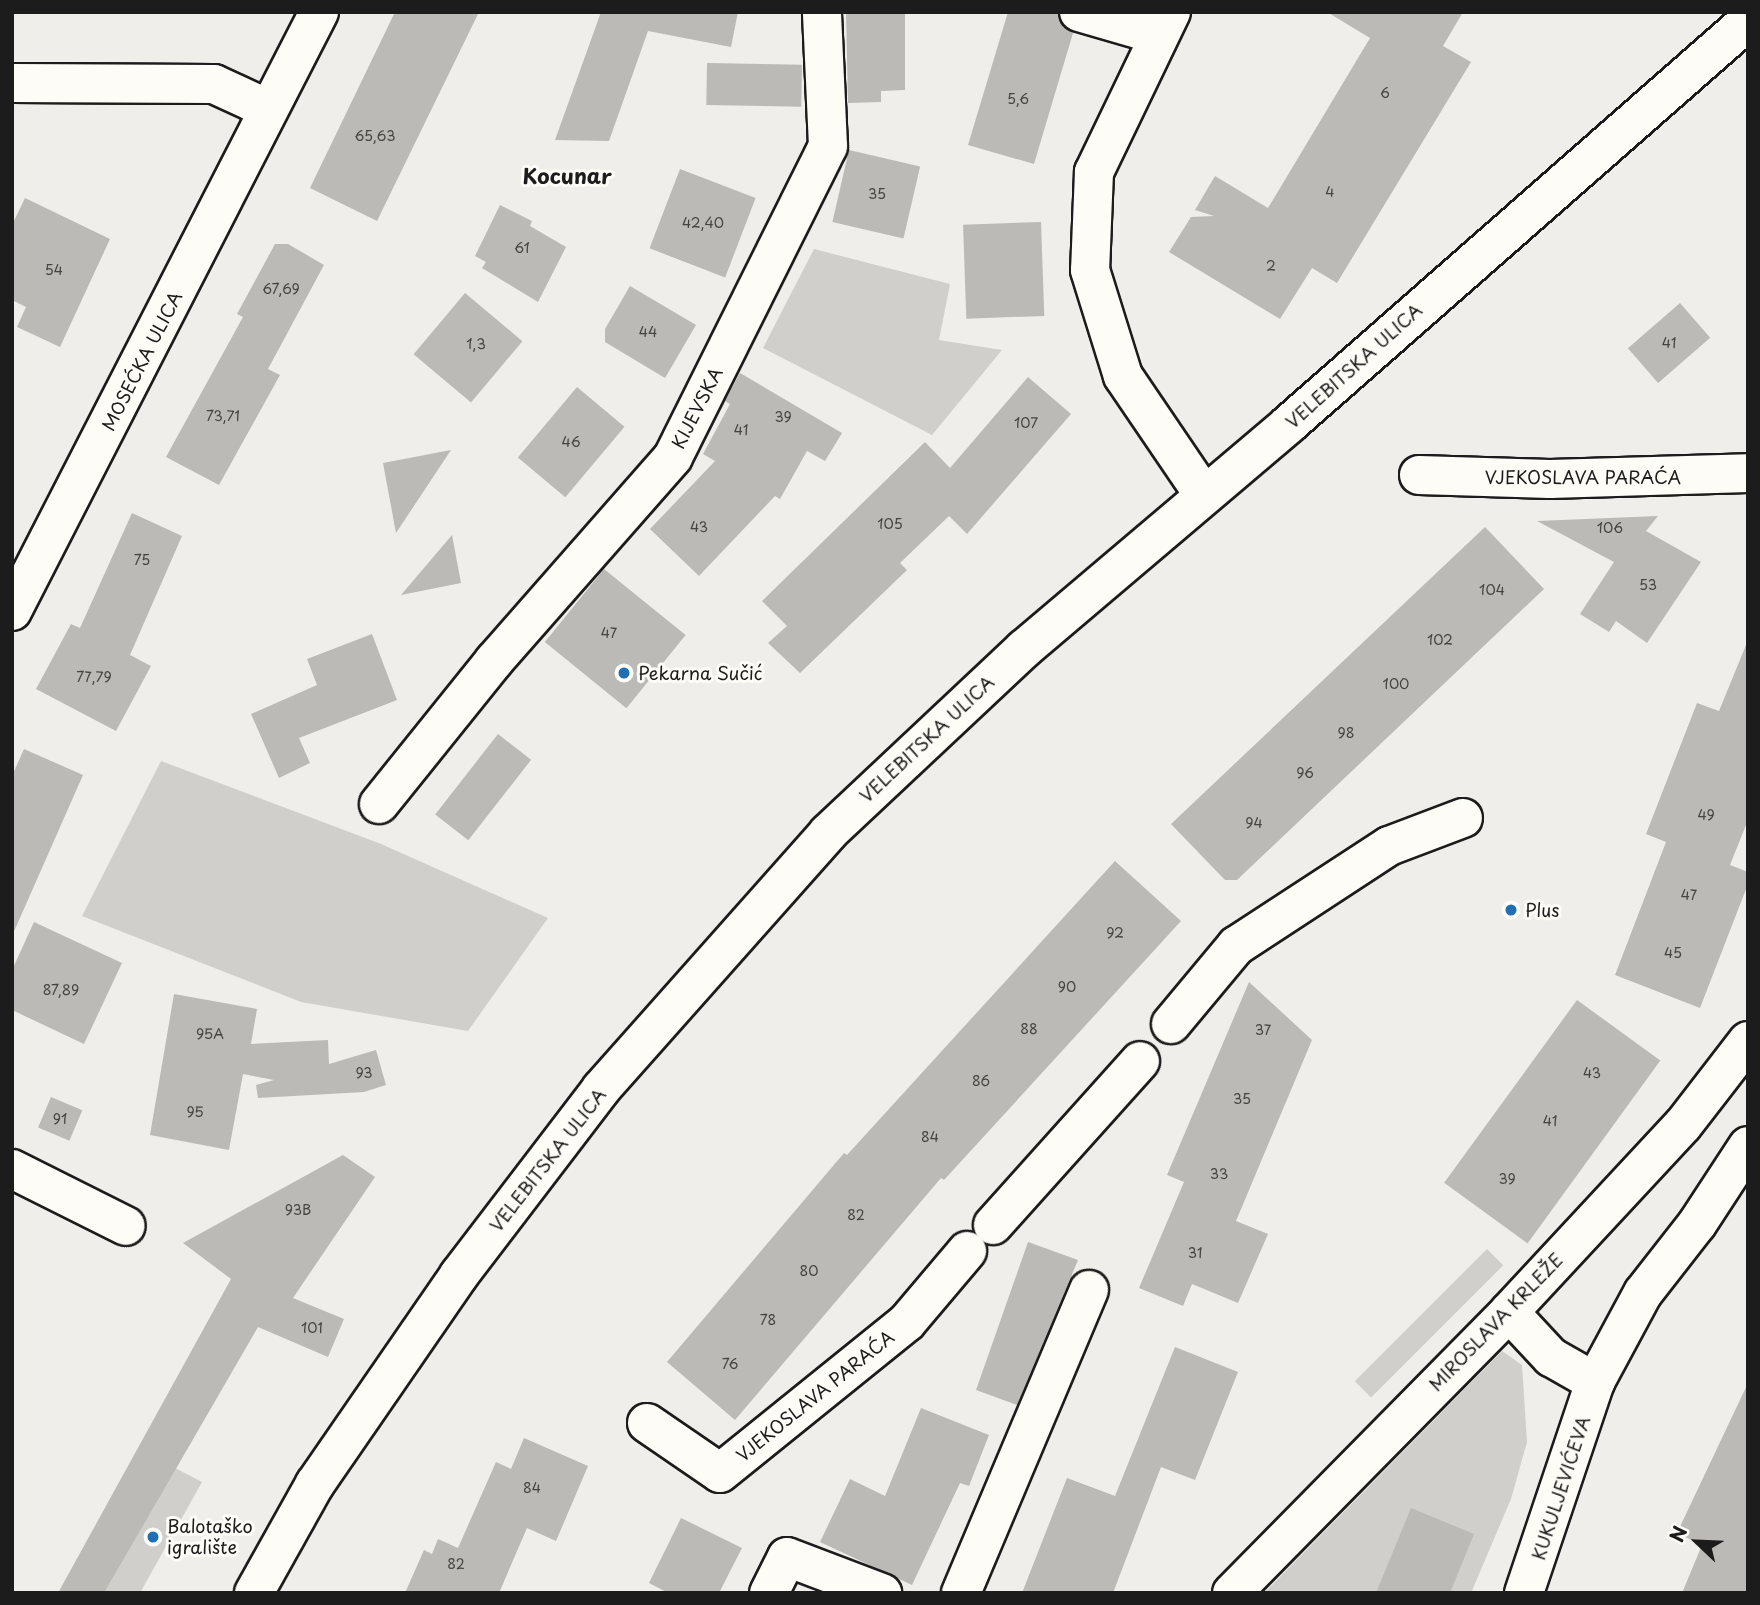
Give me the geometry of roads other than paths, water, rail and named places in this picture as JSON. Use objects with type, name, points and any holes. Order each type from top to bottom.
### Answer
[{"type":"street","name":"MOSEĆKA ULICA","points":[[12,611],[319,12]]},
{"type":"street","name":"KIJEVSKA","points":[[379,804],[494,661],[673,457],[828,146],[822,12]]},
{"type":"street","points":[[1079,12],[1155,20],[1094,172],[1090,270],[1123,376],[1204,495]]},
{"type":"street","name":"VELEBITSKA ULICA","points":[[254,1593],[315,1484],[458,1275],[601,1090],[719,952],[893,770],[1024,649],[1748,21]]},
{"type":"street","points":[[12,83],[214,84],[268,109]]},
{"type":"street","name":"VJEKOSLAVA PARAĆA","points":[[1419,475],[1550,479],[1748,473]]},
{"type":"street","points":[[1171,1024],[1236,946],[1389,846],[1463,818]]},
{"type":"street","name":"MIROSLAVA KRLEŽE","points":[[1232,1593],[1509,1312],[1683,1125],[1748,1041]]},
{"type":"street","name":"VJEKOSLAVA PARAĆA","points":[[647,1423],[720,1473],[907,1322],[1140,1061]]},
{"type":"street","name":"KUKULJEVIĆEVA","points":[[1524,1593],[1595,1382],[1643,1293],[1697,1224],[1748,1146]]},
{"type":"street","points":[[12,1169],[126,1226]]},
{"type":"street","points":[[961,1593],[1088,1290]]},
{"type":"street","points":[[1509,1312],[1551,1357],[1595,1382]]},
{"type":"street","points":[[769,1593],[787,1557],[882,1593]]},
{"type":"place","name":"Pekarna Sučić","points":[[624,673]]},
{"type":"place","name":"Plus","points":[[1511,910]]},
{"type":"place","name":"Balotaško igralište","points":[[153,1537]]},
{"type":"district","name":"Kocunar","points":[[567,175]]}]
